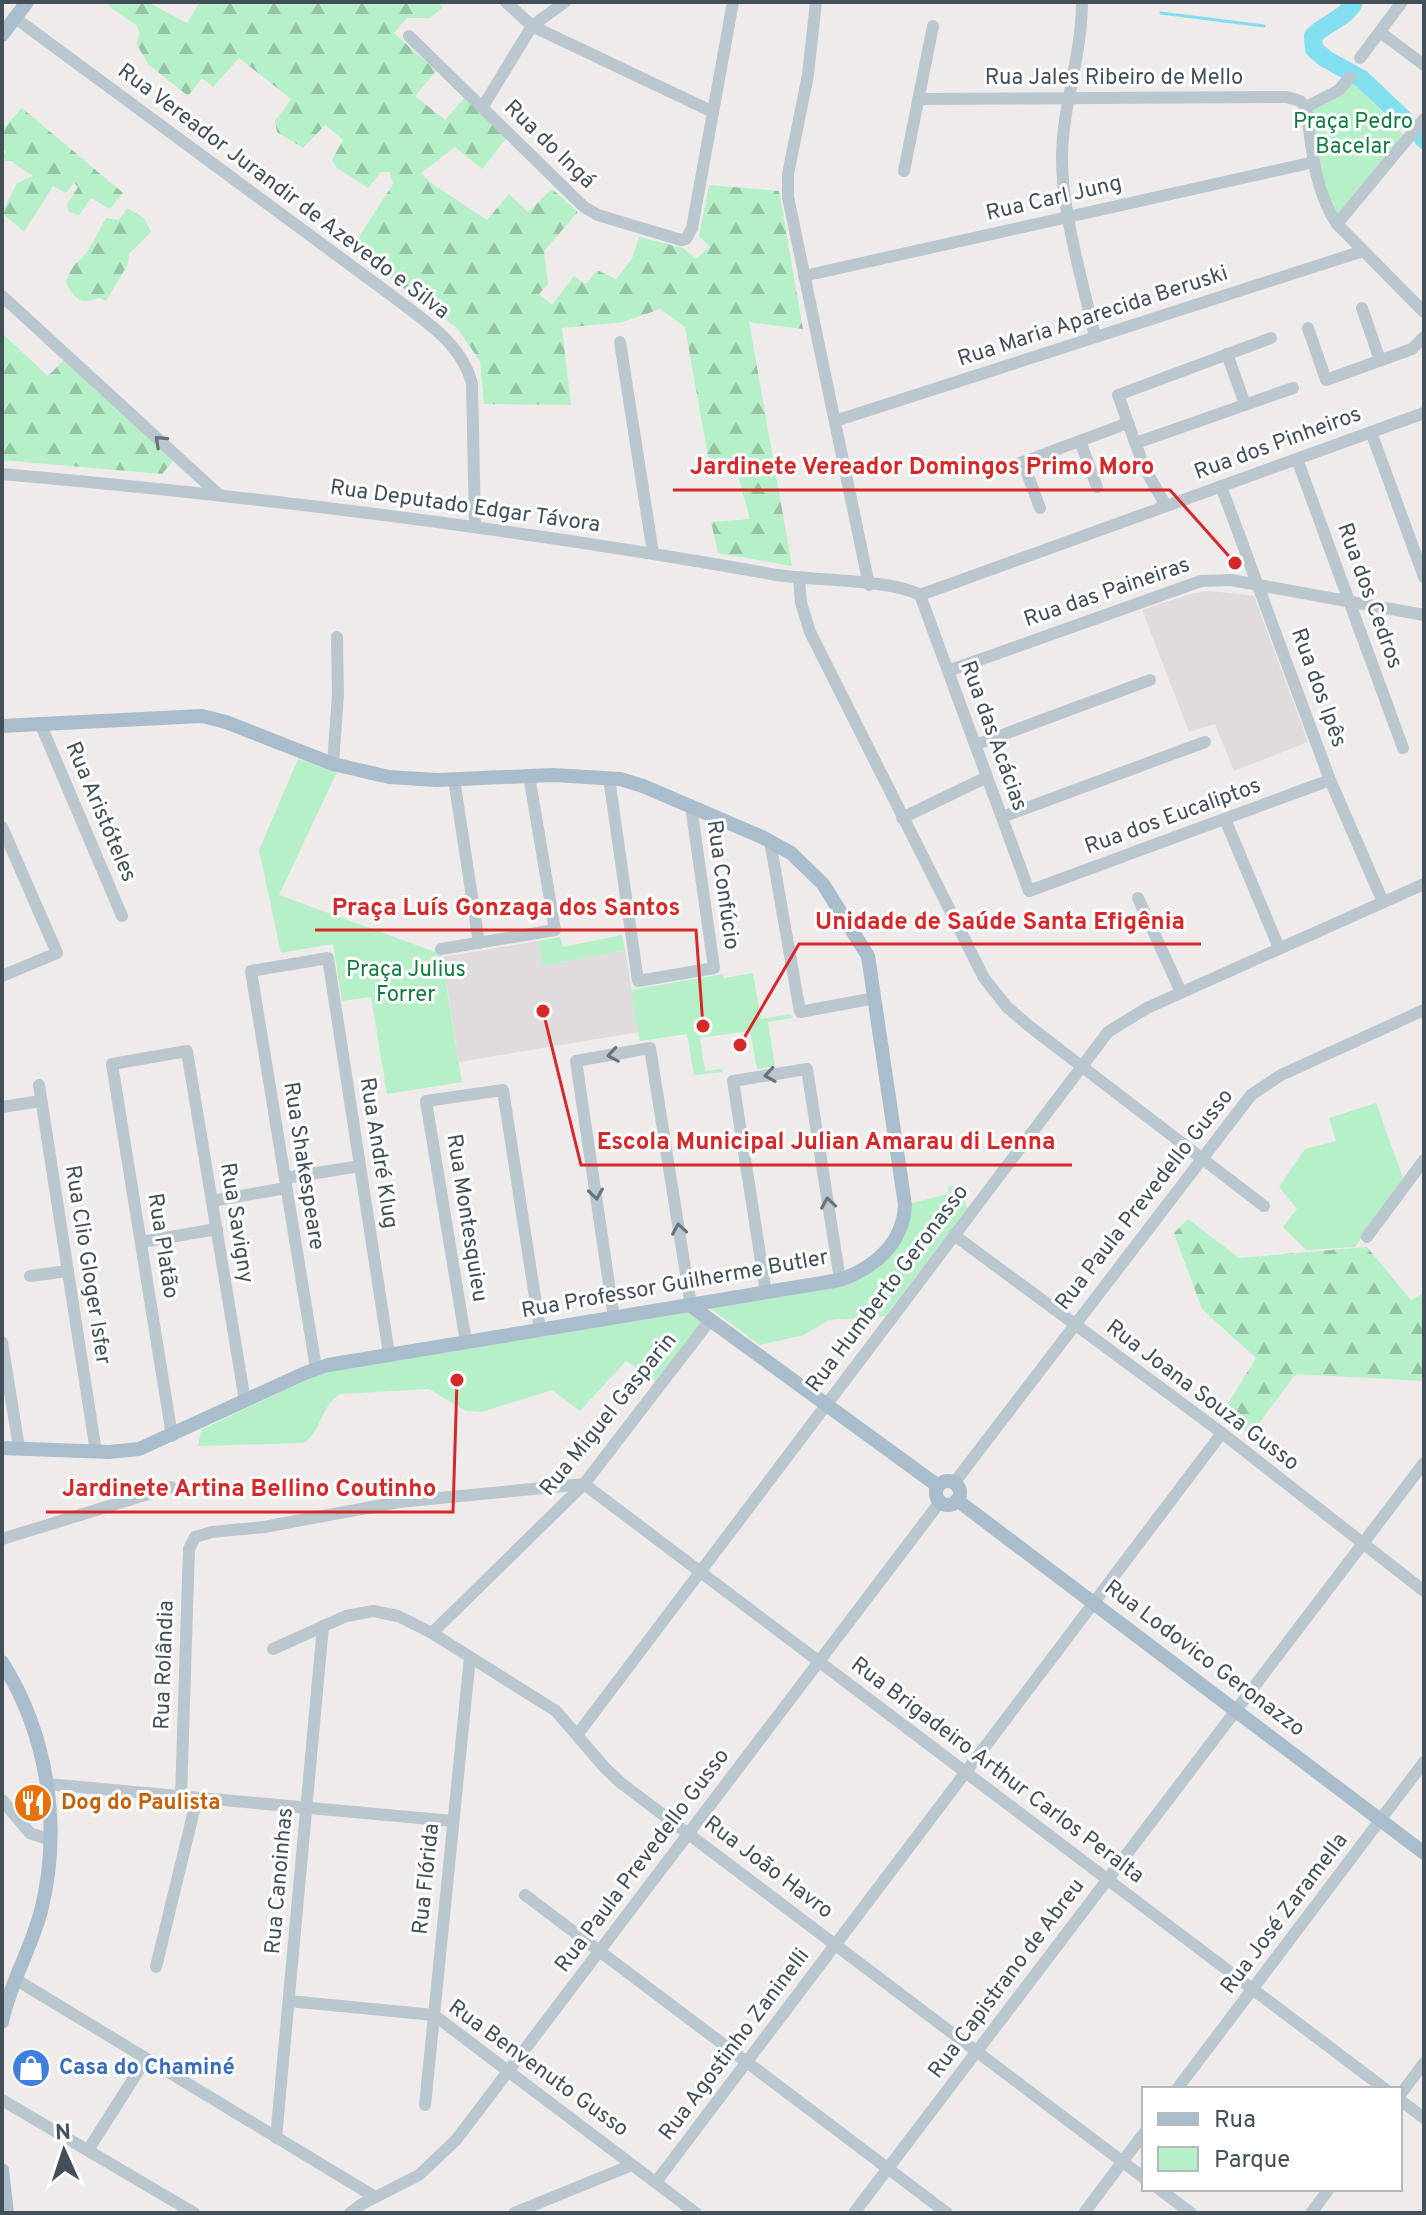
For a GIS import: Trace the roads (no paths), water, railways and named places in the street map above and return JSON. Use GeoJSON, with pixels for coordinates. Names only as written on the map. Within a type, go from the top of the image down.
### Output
{"type":"FeatureCollection","features":[{"type":"Feature","properties":{"kind":"main road"},"geometry":{"type":"LineString","coordinates":[[2,35],[27,2]]}},
{"type":"Feature","properties":{"kind":"main road","name":"Rua Professor Guilherme Butler"},"geometry":{"type":"LineString","coordinates":[[2,726],[202,716],[226,722],[333,764],[389,777],[421,780],[529,775],[633,782],[770,841],[803,862],[823,884],[868,956],[904,1194],[904,1215],[897,1234],[877,1261],[861,1272],[840,1280],[316,1368],[139,1449],[96,1452],[2,1448]]}},
{"type":"Feature","properties":{"kind":"main road"},"geometry":{"type":"LineString","coordinates":[[691,1306],[826,1404],[939,1494],[948,1505],[957,1500],[959,1489],[954,1483],[944,1482],[939,1494]]}},
{"type":"Feature","properties":{"kind":"main road","name":"Rua Lodovico Geronazzo"},"geometry":{"type":"LineString","coordinates":[[957,1500],[1424,1853]]}},
{"type":"Feature","properties":{"kind":"main road"},"geometry":{"type":"LineString","coordinates":[[2,1662],[33,1726],[47,1784],[50,1840],[40,1912],[2,2022]]}},
{"type":"Feature","properties":{"kind":"main road"},"geometry":{"type":"LineString","coordinates":[[2,2170],[7,2213]]}},
{"type":"Feature","properties":{"kind":"street"},"geometry":{"type":"LineString","coordinates":[[506,2],[532,26],[713,112],[733,2]]}},
{"type":"Feature","properties":{"kind":"street"},"geometry":{"type":"LineString","coordinates":[[482,108],[532,26],[565,2]]}},
{"type":"Feature","properties":{"kind":"street"},"geometry":{"type":"LineString","coordinates":[[816,2],[810,64],[787,186],[869,585]]}},
{"type":"Feature","properties":{"kind":"street"},"geometry":{"type":"LineString","coordinates":[[1082,2],[1081,38],[1062,152],[1069,216],[1095,337]]}},
{"type":"Feature","properties":{"kind":"street"},"geometry":{"type":"LineString","coordinates":[[1360,58],[1402,2]]}},
{"type":"Feature","properties":{"kind":"street","name":"Rua Vereador Jurandir de Azevedo e Silva"},"geometry":{"type":"LineString","coordinates":[[14,17],[395,298],[452,345],[469,369],[472,383],[475,527]]}},
{"type":"Feature","properties":{"kind":"street"},"geometry":{"type":"LineString","coordinates":[[904,171],[933,26]]}},
{"type":"Feature","properties":{"kind":"street"},"geometry":{"type":"LineString","coordinates":[[1380,32],[1424,65]]}},
{"type":"Feature","properties":{"kind":"street","name":"Rua do Ingá"},"geometry":{"type":"LineString","coordinates":[[409,36],[584,207],[598,215],[674,239],[686,239],[692,228],[713,112]]}},
{"type":"Feature","properties":{"kind":"street"},"geometry":{"type":"LineString","coordinates":[[1350,77],[1339,90],[1306,107],[1323,198],[1337,224],[1424,312]]}},
{"type":"Feature","properties":{"kind":"street","name":"Rua Jales Ribeiro de Mello"},"geometry":{"type":"LineString","coordinates":[[918,99],[1287,97],[1300,101],[1306,107]]}},
{"type":"Feature","properties":{"kind":"street"},"geometry":{"type":"LineString","coordinates":[[1337,224],[1424,119]]}},
{"type":"Feature","properties":{"kind":"street","name":"Rua Carl Jung"},"geometry":{"type":"LineString","coordinates":[[804,276],[1314,162]]}},
{"type":"Feature","properties":{"kind":"street","name":"Rua Maria Aparecida Beruski"},"geometry":{"type":"LineString","coordinates":[[835,421],[1363,251]]}},
{"type":"Feature","properties":{"kind":"street"},"geometry":{"type":"LineString","coordinates":[[2,296],[218,494]]}},
{"type":"Feature","properties":{"kind":"street"},"geometry":{"type":"LineString","coordinates":[[1362,308],[1380,360]]}},
{"type":"Feature","properties":{"kind":"street"},"geometry":{"type":"LineString","coordinates":[[1308,328],[1326,380],[1412,349],[1424,337]]}},
{"type":"Feature","properties":{"kind":"street"},"geometry":{"type":"LineString","coordinates":[[1166,506],[1144,467],[1118,395],[1271,338]]}},
{"type":"Feature","properties":{"kind":"street"},"geometry":{"type":"LineString","coordinates":[[620,342],[653,553]]}},
{"type":"Feature","properties":{"kind":"street"},"geometry":{"type":"LineString","coordinates":[[1227,354],[1245,404]]}},
{"type":"Feature","properties":{"kind":"street"},"geometry":{"type":"LineString","coordinates":[[1136,443],[1293,388]]}},
{"type":"Feature","properties":{"kind":"street","name":"Rua dos Pinheiros"},"geometry":{"type":"LineString","coordinates":[[920,595],[1424,413]]}},
{"type":"Feature","properties":{"kind":"street"},"geometry":{"type":"LineString","coordinates":[[1007,468],[1128,423]]}},
{"type":"Feature","properties":{"kind":"street"},"geometry":{"type":"LineString","coordinates":[[1371,432],[1424,577]]}},
{"type":"Feature","properties":{"kind":"street"},"geometry":{"type":"LineString","coordinates":[[1080,441],[1097,487]]}},
{"type":"Feature","properties":{"kind":"street","name":"Rua dos Cedros"},"geometry":{"type":"LineString","coordinates":[[1297,459],[1403,748]]}},
{"type":"Feature","properties":{"kind":"street"},"geometry":{"type":"LineString","coordinates":[[1023,462],[1040,508]]}},
{"type":"Feature","properties":{"kind":"street","name":"Rua Deputado Edgar Távora"},"geometry":{"type":"LineString","coordinates":[[2,474],[218,494],[475,527],[653,553],[799,579],[902,589],[920,595]]}},
{"type":"Feature","properties":{"kind":"street","name":"Rua dos Ipês"},"geometry":{"type":"LineString","coordinates":[[1221,486],[1330,780],[1383,902]]}},
{"type":"Feature","properties":{"kind":"street"},"geometry":{"type":"LineString","coordinates":[[799,579],[801,603],[810,632],[993,992],[1017,1016],[1264,1206]]}},
{"type":"Feature","properties":{"kind":"street","name":"Rua das Paineiras"},"geometry":{"type":"LineString","coordinates":[[948,671],[1188,584],[1216,579],[1424,615]]}},
{"type":"Feature","properties":{"kind":"street","name":"Rua das Acácias"},"geometry":{"type":"LineString","coordinates":[[920,595],[1029,891]]}},
{"type":"Feature","properties":{"kind":"street"},"geometry":{"type":"LineString","coordinates":[[333,764],[338,694],[337,637]]}},
{"type":"Feature","properties":{"kind":"street"},"geometry":{"type":"LineString","coordinates":[[975,745],[1150,680]]}},
{"type":"Feature","properties":{"kind":"street","name":"Rua Aristóteles"},"geometry":{"type":"LineString","coordinates":[[40,723],[122,916]]}},
{"type":"Feature","properties":{"kind":"street"},"geometry":{"type":"LineString","coordinates":[[1002,817],[1205,742]]}},
{"type":"Feature","properties":{"kind":"street"},"geometry":{"type":"LineString","coordinates":[[441,949],[555,930],[529,775]]}},
{"type":"Feature","properties":{"kind":"street"},"geometry":{"type":"LineString","coordinates":[[902,818],[987,777]]}},
{"type":"Feature","properties":{"kind":"street","name":"Rua Confúcio"},"geometry":{"type":"LineString","coordinates":[[609,778],[638,981],[714,968],[691,806]]}},
{"type":"Feature","properties":{"kind":"street"},"geometry":{"type":"LineString","coordinates":[[454,779],[479,943]]}},
{"type":"Feature","properties":{"kind":"street","name":"Rua dos Eucaliptos"},"geometry":{"type":"LineString","coordinates":[[1029,891],[1330,780]]}},
{"type":"Feature","properties":{"kind":"street"},"geometry":{"type":"LineString","coordinates":[[1225,819],[1279,948]]}},
{"type":"Feature","properties":{"kind":"street"},"geometry":{"type":"LineString","coordinates":[[2,827],[57,953],[2,976]]}},
{"type":"Feature","properties":{"kind":"street"},"geometry":{"type":"LineString","coordinates":[[770,841],[800,1012],[875,998]]}},
{"type":"Feature","properties":{"kind":"street","name":"Rua Humberto Geronasso"},"geometry":{"type":"LineString","coordinates":[[577,1735],[1108,1032],[1120,1022],[1181,992],[1424,885]]}},
{"type":"Feature","properties":{"kind":"street"},"geometry":{"type":"LineString","coordinates":[[1138,898],[1181,992]]}},
{"type":"Feature","properties":{"kind":"street","name":"Rua André Klug"},"geometry":{"type":"LineString","coordinates":[[251,971],[328,958],[389,1354]]}},
{"type":"Feature","properties":{"kind":"street","name":"Rua Shakespeare"},"geometry":{"type":"LineString","coordinates":[[251,971],[316,1368]]}},
{"type":"Feature","properties":{"kind":"street","name":"Rua Paula Prevedello Gusso"},"geometry":{"type":"LineString","coordinates":[[954,1483],[1238,1109],[1264,1085],[1281,1075],[1424,1010]]}},
{"type":"Feature","properties":{"kind":"street"},"geometry":{"type":"LineString","coordinates":[[614,1318],[576,1061],[650,1048],[691,1306]]}},
{"type":"Feature","properties":{"kind":"street","name":"Rua Platão"},"geometry":{"type":"LineString","coordinates":[[172,1436],[112,1064],[187,1051]]}},
{"type":"Feature","properties":{"kind":"street","name":"Rua Savigny"},"geometry":{"type":"LineString","coordinates":[[187,1051],[245,1401]]}},
{"type":"Feature","properties":{"kind":"street"},"geometry":{"type":"LineString","coordinates":[[766,1293],[733,1081],[807,1069],[840,1280]]}},
{"type":"Feature","properties":{"kind":"street","name":"Rua Clio Gloger Isfer"},"geometry":{"type":"LineString","coordinates":[[39,1085],[96,1452]]}},
{"type":"Feature","properties":{"kind":"street","name":"Rua Montesquieu"},"geometry":{"type":"LineString","coordinates":[[466,1342],[426,1101],[503,1090],[540,1330]]}},
{"type":"Feature","properties":{"kind":"street"},"geometry":{"type":"LineString","coordinates":[[2,1107],[41,1101]]}},
{"type":"Feature","properties":{"kind":"street"},"geometry":{"type":"LineString","coordinates":[[1367,1237],[1424,1160]]}},
{"type":"Feature","properties":{"kind":"street"},"geometry":{"type":"LineString","coordinates":[[212,1201],[360,1166]]}},
{"type":"Feature","properties":{"kind":"street"},"geometry":{"type":"LineString","coordinates":[[141,1242],[217,1229]]}},
{"type":"Feature","properties":{"kind":"street","name":"Rua Joana Souza Gusso"},"geometry":{"type":"LineString","coordinates":[[954,1235],[1222,1433],[1424,1591]]}},
{"type":"Feature","properties":{"kind":"street"},"geometry":{"type":"LineString","coordinates":[[30,1276],[68,1271]]}},
{"type":"Feature","properties":{"kind":"street","name":"Rua Miguel Gasparin"},"geometry":{"type":"LineString","coordinates":[[432,1633],[584,1484],[711,1319]]}},
{"type":"Feature","properties":{"kind":"street"},"geometry":{"type":"LineString","coordinates":[[2,1342],[19,1448]]}},
{"type":"Feature","properties":{"kind":"street","name":"Rua Agostinho Zaninelli"},"geometry":{"type":"LineString","coordinates":[[656,2182],[1222,1433]]}},
{"type":"Feature","properties":{"kind":"street","name":"Rua Capistrano de Abreu"},"geometry":{"type":"LineString","coordinates":[[854,2213],[1424,1463]]}},
{"type":"Feature","properties":{"kind":"street","name":"Rua Rolândia"},"geometry":{"type":"LineString","coordinates":[[181,1796],[189,1549],[195,1537],[381,1504],[584,1484]]}},
{"type":"Feature","properties":{"kind":"street","name":"Rua Brigadeiro Arthur Carlos Peralta"},"geometry":{"type":"LineString","coordinates":[[584,1484],[1382,2087]]}},
{"type":"Feature","properties":{"kind":"street"},"geometry":{"type":"LineString","coordinates":[[2,1539],[171,1487]]}},
{"type":"Feature","properties":{"kind":"street","name":"Rua Paula Prevedello Gusso"},"geometry":{"type":"LineString","coordinates":[[351,2213],[431,2167],[456,2140],[819,1662],[939,1494]]}},
{"type":"Feature","properties":{"kind":"street","name":"Rua João Havro"},"geometry":{"type":"LineString","coordinates":[[273,1649],[346,1616],[373,1611],[398,1616],[432,1633],[556,1711],[613,1776],[1142,2176]]}},
{"type":"Feature","properties":{"kind":"street","name":"Rua Canoinhas"},"geometry":{"type":"LineString","coordinates":[[276,2138],[323,1626]]}},
{"type":"Feature","properties":{"kind":"street","name":"Rua Flórida"},"geometry":{"type":"LineString","coordinates":[[425,2105],[470,1657]]}},
{"type":"Feature","properties":{"kind":"street","name":"Rua José Zaramella"},"geometry":{"type":"LineString","coordinates":[[1179,2087],[1424,1762]]}},
{"type":"Feature","properties":{"kind":"street"},"geometry":{"type":"LineString","coordinates":[[47,1784],[453,1821]]}},
{"type":"Feature","properties":{"kind":"street"},"geometry":{"type":"LineString","coordinates":[[156,1967],[197,1798]]}},
{"type":"Feature","properties":{"kind":"street"},"geometry":{"type":"LineString","coordinates":[[2,1800],[30,1833],[50,1840]]}},
{"type":"Feature","properties":{"kind":"street"},"geometry":{"type":"LineString","coordinates":[[525,1895],[947,2213]]}},
{"type":"Feature","properties":{"kind":"street"},"geometry":{"type":"LineString","coordinates":[[15,1979],[375,2197]]}},
{"type":"Feature","properties":{"kind":"street","name":"Rua Benvenuto Gusso"},"geometry":{"type":"LineString","coordinates":[[289,2001],[434,2015],[696,2213]]}},
{"type":"Feature","properties":{"kind":"street"},"geometry":{"type":"LineString","coordinates":[[88,2150],[146,2059]]}},
{"type":"Feature","properties":{"kind":"street"},"geometry":{"type":"LineString","coordinates":[[1402,2094],[1424,2063]]}},
{"type":"Feature","properties":{"kind":"street"},"geometry":{"type":"LineString","coordinates":[[1402,2099],[1424,2118]]}},
{"type":"Feature","properties":{"kind":"street"},"geometry":{"type":"LineString","coordinates":[[2,2100],[194,2213]]}},
{"type":"Feature","properties":{"kind":"street"},"geometry":{"type":"LineString","coordinates":[[1084,2213],[1142,2136]]}},
{"type":"Feature","properties":{"kind":"street"},"geometry":{"type":"LineString","coordinates":[[514,2213],[632,2165]]}},
{"type":"Feature","properties":{"kind":"street"},"geometry":{"type":"LineString","coordinates":[[1162,2191],[1191,2213]]}},
{"type":"Feature","properties":{"kind":"street"},"geometry":{"type":"LineString","coordinates":[[1311,2213],[1328,2191]]}},
{"type":"Feature","properties":{"kind":"waterway"},"geometry":{"type":"LineString","coordinates":[[1354,2],[1347,12],[1313,36],[1314,49],[1362,79],[1407,122]]}},
{"type":"Feature","properties":{"kind":"waterway"},"geometry":{"type":"LineString","coordinates":[[1161,13],[1264,26]]}},
{"type":"Feature","properties":{"kind":"waterway"},"geometry":{"type":"LineString","coordinates":[[1308,35],[1313,36]]}},
{"type":"Feature","properties":{"kind":"place","name":"Jardinete Vereador Domingos Primo Moro"},"geometry":{"type":"Point","coordinates":[1235,563]}},
{"type":"Feature","properties":{"kind":"place","name":"Escola Municipal Julian Amarau di Lenna"},"geometry":{"type":"Point","coordinates":[543,1011]}},
{"type":"Feature","properties":{"kind":"place","name":"Praça Luís Gonzaga dos Santos"},"geometry":{"type":"Point","coordinates":[703,1026]}},
{"type":"Feature","properties":{"kind":"place","name":"Unidade de Saúde Santa Efigênia"},"geometry":{"type":"Point","coordinates":[740,1045]}},
{"type":"Feature","properties":{"kind":"place","name":"Jardinete Artina Bellino Coutinho"},"geometry":{"type":"Point","coordinates":[457,1380]}},
{"type":"Feature","properties":{"kind":"place","name":"Dog do Paulista"},"geometry":{"type":"Point","coordinates":[33,1803]}},
{"type":"Feature","properties":{"kind":"place","name":"Casa do Chaminé"},"geometry":{"type":"Point","coordinates":[31,2068]}},
{"type":"Feature","properties":{"kind":"park label","name":"Praça Pedro Bacelar"},"geometry":{"type":"Point","coordinates":[1353,134]}},
{"type":"Feature","properties":{"kind":"park label","name":"Praça Julius Forrer"},"geometry":{"type":"Point","coordinates":[406,982]}}]}
